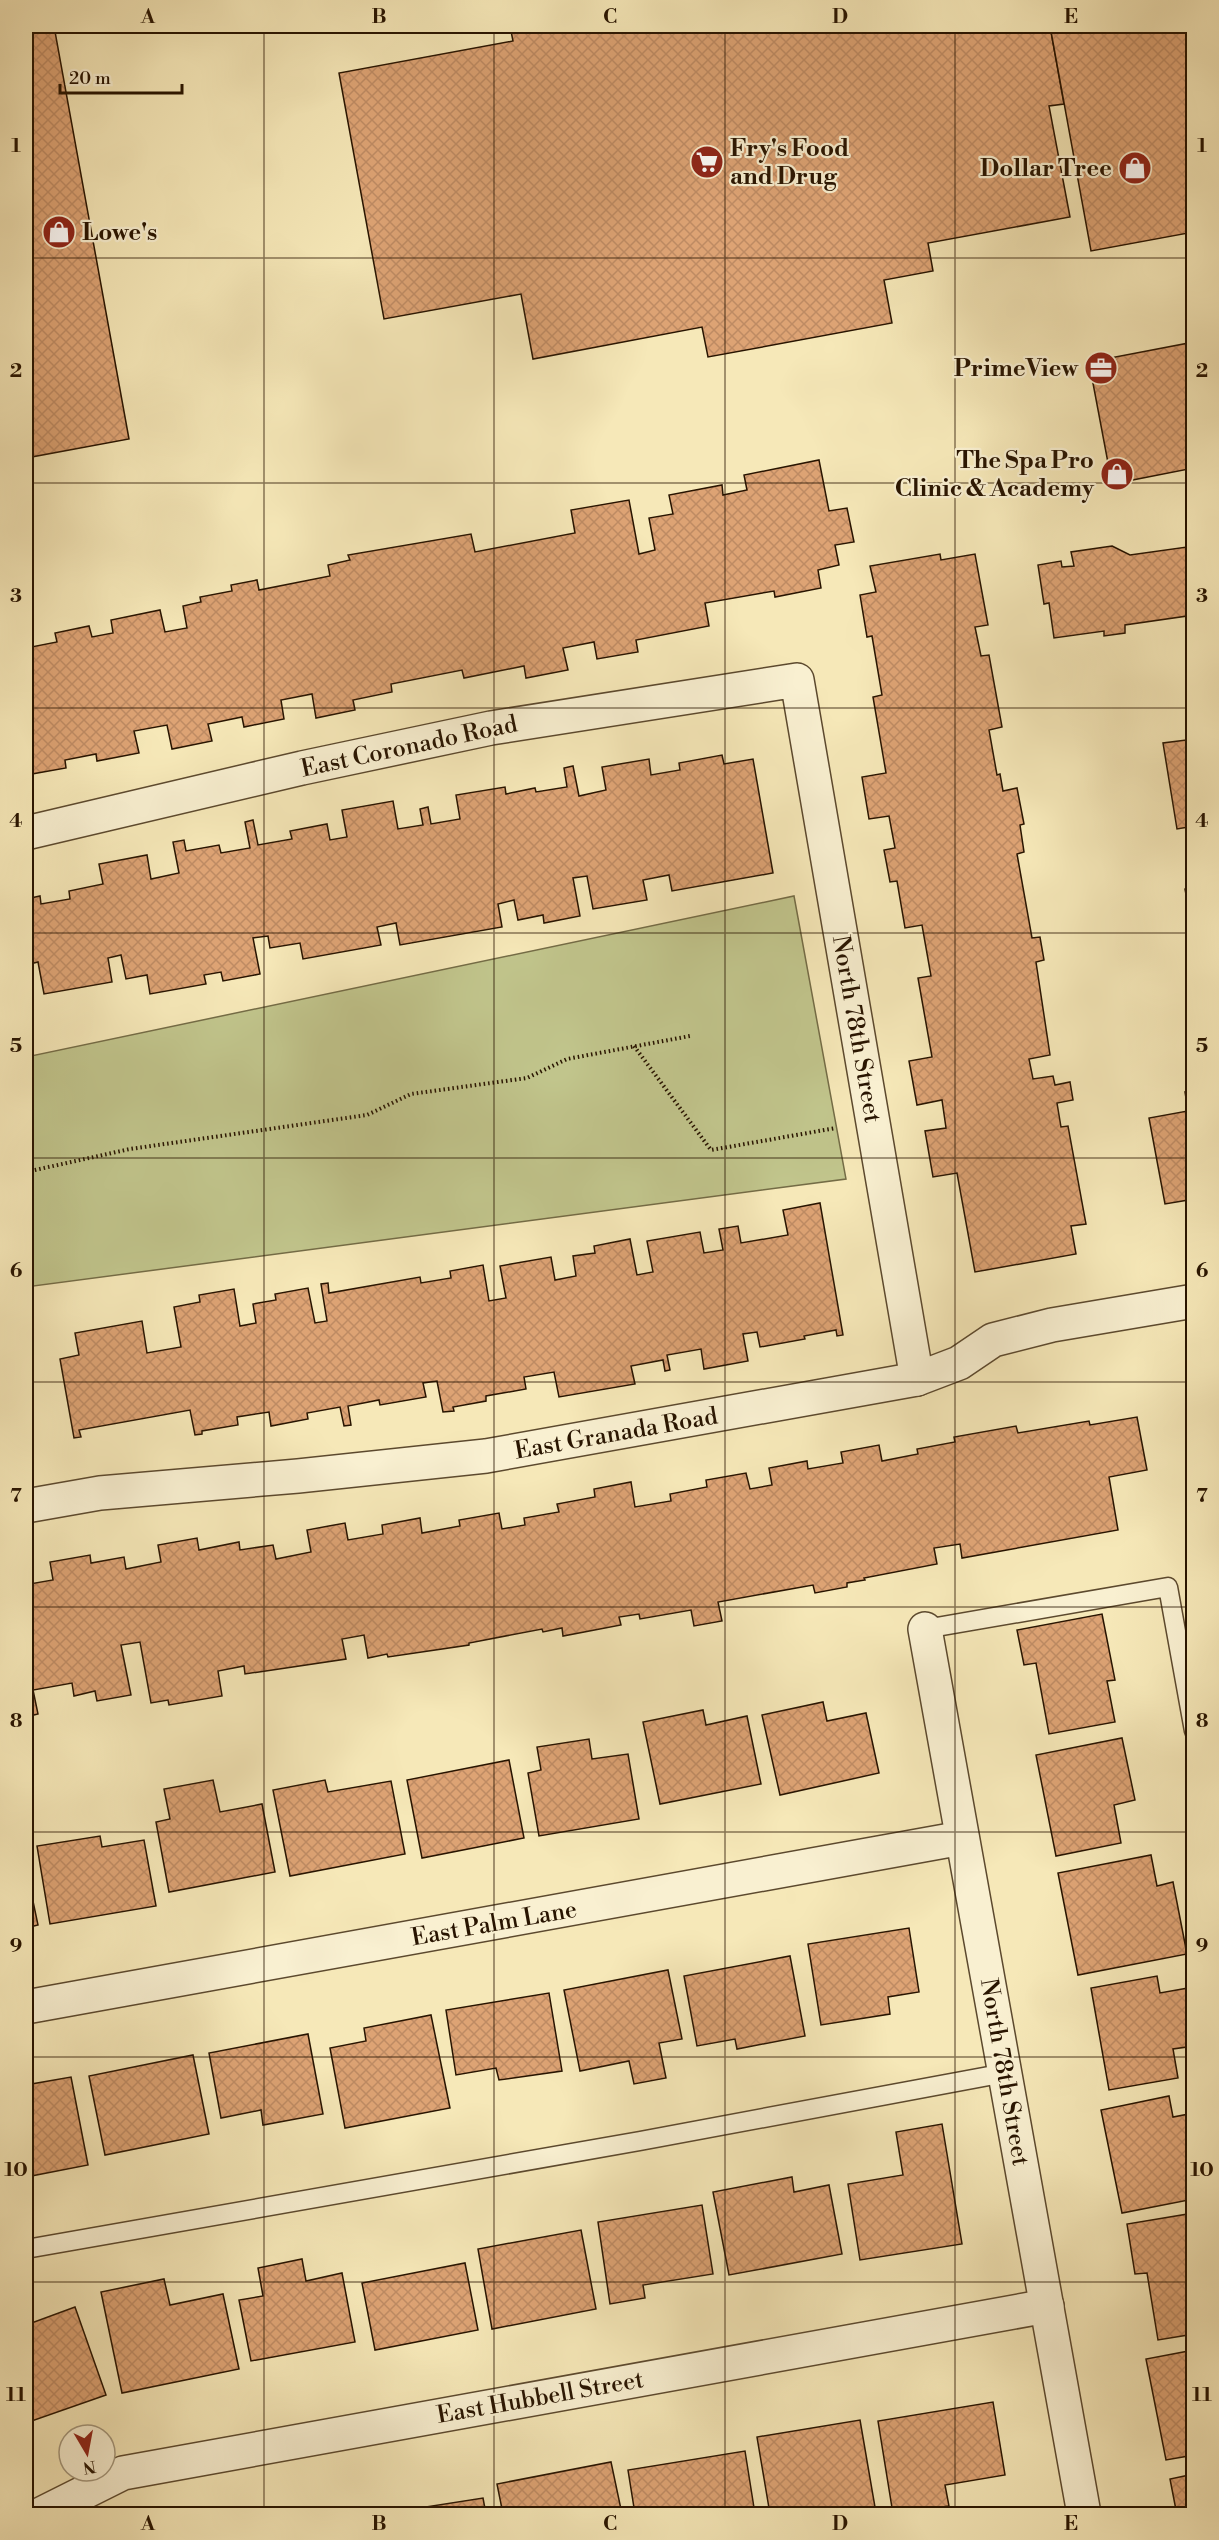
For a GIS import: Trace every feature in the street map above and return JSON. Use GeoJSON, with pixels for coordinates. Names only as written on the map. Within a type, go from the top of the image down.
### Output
{"type":"FeatureCollection","features":[{"type":"Feature","properties":{"kind":"street","name":"East Coronado Road"},"geometry":{"type":"LineString","coordinates":[[26,833],[302,768],[491,728],[797,680]]}},
{"type":"Feature","properties":{"kind":"street","name":"North 78th Street"},"geometry":{"type":"LineString","coordinates":[[797,680],[917,1379]]}},
{"type":"Feature","properties":{"kind":"street","name":"East Granada Road"},"geometry":{"type":"LineString","coordinates":[[26,1506],[100,1493],[298,1476],[486,1456],[917,1379],[959,1363],[993,1340],[1052,1325],[1194,1301]]}},
{"type":"Feature","properties":{"kind":"street","name":"North 78th Street"},"geometry":{"type":"LineString","coordinates":[[925,1629],[1084,2514]]}},
{"type":"Feature","properties":{"kind":"street","name":"East Palm Lane"},"geometry":{"type":"LineString","coordinates":[[26,2007],[963,1838]]}},
{"type":"Feature","properties":{"kind":"street","name":"East Hubbell Street"},"geometry":{"type":"LineString","coordinates":[[41,2514],[123,2473],[1047,2306]]}},
{"type":"Feature","properties":{"kind":"lane"},"geometry":{"type":"LineString","coordinates":[[925,1629],[1168,1587],[1194,1731]]}},
{"type":"Feature","properties":{"kind":"lane"},"geometry":{"type":"LineString","coordinates":[[26,2249],[651,2139],[1005,2073]]}},
{"type":"Feature","properties":{"kind":"path"},"geometry":{"type":"LineString","coordinates":[[26,1172],[130,1149],[367,1115],[411,1094],[527,1078],[567,1059],[690,1036]]}},
{"type":"Feature","properties":{"kind":"path"},"geometry":{"type":"LineString","coordinates":[[634,1046],[711,1150],[840,1128]]}},
{"type":"Feature","properties":{"kind":"green space"},"geometry":{"type":"Polygon","coordinates":[[[794,896],[846,1179],[26,1287],[26,1057],[794,896]]]}},
{"type":"Feature","properties":{"kind":"building","name":"Lowe's"},"geometry":{"type":"Polygon","coordinates":[[[26,26],[54,26],[129,439],[26,458],[26,26]]]}},
{"type":"Feature","properties":{"kind":"building","name":"Fry's Food and Drug"},"geometry":{"type":"Polygon","coordinates":[[[510,26],[1050,26],[1064,104],[1049,106],[1070,217],[928,243],[933,271],[884,280],[892,323],[708,357],[702,327],[533,359],[521,294],[384,319],[339,73],[513,41],[510,26]]]}},
{"type":"Feature","properties":{"kind":"building","name":"Dollar Tree"},"geometry":{"type":"Polygon","coordinates":[[[1050,26],[1194,26],[1194,232],[1091,251],[1050,26]]]}},
{"type":"Feature","properties":{"kind":"building"},"geometry":{"type":"Polygon","coordinates":[[[1194,342],[1194,468],[1112,484],[1089,362],[1194,342]]]}},
{"type":"Feature","properties":{"kind":"building"},"geometry":{"type":"Polygon","coordinates":[[[819,460],[829,511],[847,508],[854,542],[835,545],[839,565],[818,570],[821,588],[775,597],[774,591],[705,603],[709,626],[636,640],[638,652],[597,659],[594,642],[563,648],[568,670],[526,678],[524,666],[464,678],[462,670],[391,684],[392,692],[353,700],[355,710],[316,718],[312,694],[281,700],[284,719],[244,727],[242,717],[208,724],[212,741],[172,749],[167,725],[134,731],[139,753],[97,761],[96,754],[65,760],[66,768],[26,775],[26,648],[57,642],[55,633],[89,626],[92,637],[113,633],[111,620],[160,610],[165,632],[187,628],[183,606],[201,602],[200,597],[232,591],[231,585],[257,580],[259,590],[330,576],[328,565],[350,560],[348,555],[471,534],[475,552],[575,533],[571,510],[629,500],[639,554],[655,550],[649,518],[673,514],[669,495],[722,485],[723,495],[747,490],[744,475],[819,460]]]}},
{"type":"Feature","properties":{"kind":"building"},"geometry":{"type":"Polygon","coordinates":[[[1112,546],[1130,555],[1194,546],[1194,615],[1125,625],[1125,633],[1104,636],[1104,631],[1054,638],[1049,603],[1044,604],[1038,565],[1061,561],[1062,567],[1074,566],[1071,552],[1112,546]]]}},
{"type":"Feature","properties":{"kind":"building"},"geometry":{"type":"Polygon","coordinates":[[[940,554],[941,560],[975,554],[988,625],[975,627],[981,656],[989,655],[1002,727],[989,730],[997,775],[1000,774],[1003,791],[1017,788],[1024,824],[1020,825],[1024,852],[1017,854],[1032,938],[1040,937],[1044,960],[1036,962],[1050,1055],[1029,1059],[1033,1079],[1053,1076],[1055,1085],[1070,1082],[1073,1100],[1057,1103],[1061,1127],[1068,1126],[1086,1224],[1071,1226],[1076,1254],[975,1272],[957,1173],[933,1177],[925,1131],[946,1128],[942,1100],[917,1105],[909,1061],[932,1057],[918,978],[931,976],[922,925],[905,928],[897,881],[890,882],[884,850],[895,848],[889,816],[869,819],[862,777],[886,773],[873,697],[882,695],[872,636],[867,637],[860,595],[876,592],[870,566],[940,554]]]}},
{"type":"Feature","properties":{"kind":"building"},"geometry":{"type":"Polygon","coordinates":[[[1194,739],[1194,826],[1177,829],[1163,743],[1194,739]]]}},
{"type":"Feature","properties":{"kind":"building"},"geometry":{"type":"Polygon","coordinates":[[[722,755],[724,764],[753,759],[773,873],[672,891],[669,875],[643,880],[647,900],[593,909],[587,876],[573,878],[580,916],[544,923],[543,915],[518,920],[514,900],[498,904],[502,927],[400,945],[396,923],[377,927],[381,945],[303,959],[300,943],[270,948],[268,936],[253,938],[260,974],[223,981],[221,972],[204,975],[206,984],[150,994],[147,975],[126,979],[121,955],[108,958],[112,982],[44,994],[38,962],[26,965],[26,899],[40,896],[41,904],[70,899],[69,891],[103,884],[99,864],[147,855],[151,879],[179,873],[173,842],[184,840],[186,851],[219,845],[221,853],[250,848],[245,822],[253,820],[258,845],[292,839],[290,831],[327,824],[330,840],[347,837],[342,810],[393,801],[398,829],[423,825],[420,809],[428,807],[431,824],[460,819],[456,795],[505,787],[506,794],[535,788],[536,792],[567,787],[564,768],[573,766],[579,796],[606,790],[602,767],[649,759],[651,775],[680,770],[679,763],[722,755]]]}},
{"type":"Feature","properties":{"kind":"building"},"geometry":{"type":"Polygon","coordinates":[[[1194,887],[1194,937],[1185,889],[1194,887]]]}},
{"type":"Feature","properties":{"kind":"building"},"geometry":{"type":"Polygon","coordinates":[[[1194,1091],[1194,1199],[1165,1204],[1149,1118],[1188,1111],[1185,1092],[1194,1091]]]}},
{"type":"Feature","properties":{"kind":"building"},"geometry":{"type":"Polygon","coordinates":[[[820,1203],[843,1335],[837,1336],[836,1330],[804,1336],[805,1339],[760,1347],[757,1332],[743,1334],[748,1361],[704,1369],[701,1349],[667,1355],[670,1370],[665,1371],[663,1360],[631,1366],[635,1384],[559,1397],[554,1372],[524,1377],[526,1389],[486,1396],[486,1401],[453,1407],[454,1411],[443,1412],[437,1381],[423,1383],[426,1397],[380,1405],[379,1400],[348,1406],[351,1425],[344,1426],[340,1407],[307,1413],[308,1419],[271,1426],[269,1412],[237,1417],[238,1425],[202,1431],[202,1434],[195,1435],[190,1410],[79,1430],[81,1437],[74,1438],[60,1359],[79,1355],[75,1333],[142,1321],[147,1353],[181,1347],[174,1307],[200,1302],[199,1295],[234,1289],[240,1326],[256,1323],[253,1304],[276,1300],[275,1294],[308,1288],[315,1323],[327,1321],[321,1284],[328,1283],[329,1293],[420,1277],[421,1283],[451,1278],[450,1271],[483,1265],[489,1301],[506,1298],[500,1266],[551,1257],[555,1280],[576,1276],[573,1256],[595,1253],[594,1246],[630,1239],[637,1275],[653,1272],[647,1241],[700,1232],[704,1253],[723,1250],[719,1229],[738,1226],[741,1243],[788,1235],[783,1210],[820,1203]]]}},
{"type":"Feature","properties":{"kind":"building"},"geometry":{"type":"Polygon","coordinates":[[[1137,1417],[1147,1470],[1109,1477],[1118,1530],[962,1558],[960,1544],[934,1548],[937,1564],[864,1578],[865,1580],[847,1583],[847,1587],[815,1593],[813,1585],[718,1602],[722,1621],[694,1626],[691,1610],[640,1619],[639,1614],[619,1617],[621,1625],[563,1636],[562,1628],[543,1632],[542,1629],[469,1643],[469,1645],[368,1658],[364,1635],[342,1639],[346,1659],[245,1674],[244,1666],[218,1671],[222,1696],[169,1705],[168,1700],[151,1703],[140,1642],[121,1645],[131,1695],[97,1701],[95,1691],[74,1696],[72,1683],[33,1690],[38,1714],[26,1717],[26,1566],[30,1584],[53,1580],[50,1562],[90,1555],[91,1563],[124,1557],[126,1569],[161,1562],[158,1545],[197,1538],[199,1550],[239,1542],[240,1550],[273,1545],[276,1559],[311,1552],[307,1530],[345,1523],[348,1540],[383,1534],[382,1525],[420,1518],[422,1533],[460,1526],[459,1520],[499,1513],[502,1529],[525,1525],[524,1518],[559,1512],[557,1504],[595,1497],[594,1489],[631,1482],[635,1507],[671,1501],[670,1494],[707,1487],[706,1480],[746,1473],[750,1489],[772,1485],[769,1468],[807,1461],[808,1469],[843,1463],[841,1452],[879,1445],[882,1461],[918,1454],[917,1449],[955,1442],[954,1437],[1016,1426],[1018,1433],[1089,1421],[1090,1425],[1137,1417]]]}},
{"type":"Feature","properties":{"kind":"building"},"geometry":{"type":"Polygon","coordinates":[[[1102,1614],[1115,1680],[1107,1681],[1115,1722],[1049,1734],[1036,1663],[1024,1665],[1017,1630],[1102,1614]]]}},
{"type":"Feature","properties":{"kind":"building"},"geometry":{"type":"Polygon","coordinates":[[[823,1702],[827,1721],[866,1713],[879,1773],[780,1795],[762,1715],[823,1702]]]}},
{"type":"Feature","properties":{"kind":"building"},"geometry":{"type":"Polygon","coordinates":[[[703,1710],[706,1725],[747,1716],[761,1784],[660,1804],[643,1722],[703,1710]]]}},
{"type":"Feature","properties":{"kind":"building"},"geometry":{"type":"Polygon","coordinates":[[[1122,1738],[1135,1800],[1114,1805],[1121,1843],[1056,1856],[1036,1755],[1122,1738]]]}},
{"type":"Feature","properties":{"kind":"building"},"geometry":{"type":"Polygon","coordinates":[[[589,1739],[592,1759],[628,1754],[639,1819],[539,1836],[528,1773],[541,1770],[537,1747],[589,1739]]]}},
{"type":"Feature","properties":{"kind":"building"},"geometry":{"type":"Polygon","coordinates":[[[509,1760],[524,1838],[422,1858],[407,1780],[509,1760]]]}},
{"type":"Feature","properties":{"kind":"building"},"geometry":{"type":"Polygon","coordinates":[[[213,1780],[220,1812],[262,1804],[275,1872],[169,1892],[156,1822],[170,1819],[164,1789],[213,1780]]]}},
{"type":"Feature","properties":{"kind":"building"},"geometry":{"type":"Polygon","coordinates":[[[325,1780],[328,1792],[391,1781],[405,1854],[290,1876],[273,1790],[325,1780]]]}},
{"type":"Feature","properties":{"kind":"building"},"geometry":{"type":"Polygon","coordinates":[[[100,1836],[102,1847],[144,1840],[156,1906],[50,1924],[37,1846],[100,1836]]]}},
{"type":"Feature","properties":{"kind":"building"},"geometry":{"type":"Polygon","coordinates":[[[1151,1855],[1157,1886],[1173,1882],[1187,1954],[1078,1975],[1058,1873],[1151,1855]]]}},
{"type":"Feature","properties":{"kind":"building"},"geometry":{"type":"Polygon","coordinates":[[[26,1868],[38,1925],[26,1928],[26,1868]]]}},
{"type":"Feature","properties":{"kind":"building"},"geometry":{"type":"Polygon","coordinates":[[[909,1928],[919,1992],[888,1997],[890,2014],[821,2025],[808,1944],[909,1928]]]}},
{"type":"Feature","properties":{"kind":"building"},"geometry":{"type":"Polygon","coordinates":[[[790,1956],[805,2036],[737,2049],[735,2039],[697,2046],[684,1976],[790,1956]]]}},
{"type":"Feature","properties":{"kind":"building"},"geometry":{"type":"Polygon","coordinates":[[[668,1970],[682,2039],[659,2043],[666,2078],[634,2084],[629,2061],[580,2071],[564,1990],[668,1970]]]}},
{"type":"Feature","properties":{"kind":"building"},"geometry":{"type":"Polygon","coordinates":[[[1157,1976],[1160,1993],[1194,1987],[1194,2046],[1173,2049],[1178,2078],[1109,2090],[1091,1988],[1157,1976]]]}},
{"type":"Feature","properties":{"kind":"building"},"geometry":{"type":"Polygon","coordinates":[[[549,1993],[562,2071],[499,2080],[496,2068],[456,2075],[446,2010],[549,1993]]]}},
{"type":"Feature","properties":{"kind":"building"},"geometry":{"type":"Polygon","coordinates":[[[431,2015],[450,2108],[345,2128],[330,2048],[366,2041],[364,2028],[431,2015]]]}},
{"type":"Feature","properties":{"kind":"building"},"geometry":{"type":"Polygon","coordinates":[[[308,2034],[323,2114],[263,2125],[261,2110],[221,2118],[209,2053],[308,2034]]]}},
{"type":"Feature","properties":{"kind":"building"},"geometry":{"type":"Polygon","coordinates":[[[193,2055],[209,2134],[105,2155],[89,2076],[193,2055]]]}},
{"type":"Feature","properties":{"kind":"building"},"geometry":{"type":"Polygon","coordinates":[[[71,2077],[88,2165],[26,2177],[26,2085],[71,2077]]]}},
{"type":"Feature","properties":{"kind":"building"},"geometry":{"type":"Polygon","coordinates":[[[1169,2096],[1173,2117],[1194,2113],[1194,2142],[1191,2142],[1194,2199],[1122,2213],[1101,2110],[1169,2096]]]}},
{"type":"Feature","properties":{"kind":"building"},"geometry":{"type":"Polygon","coordinates":[[[942,2124],[962,2244],[860,2260],[848,2184],[903,2175],[896,2132],[942,2124]]]}},
{"type":"Feature","properties":{"kind":"building"},"geometry":{"type":"Polygon","coordinates":[[[792,2177],[794,2192],[829,2185],[842,2254],[729,2275],[713,2192],[792,2177]]]}},
{"type":"Feature","properties":{"kind":"building"},"geometry":{"type":"Polygon","coordinates":[[[702,2205],[713,2274],[643,2285],[645,2298],[610,2304],[598,2222],[702,2205]]]}},
{"type":"Feature","properties":{"kind":"building"},"geometry":{"type":"Polygon","coordinates":[[[1194,2213],[1194,2334],[1158,2340],[1147,2273],[1135,2274],[1127,2224],[1194,2213]]]}},
{"type":"Feature","properties":{"kind":"building"},"geometry":{"type":"Polygon","coordinates":[[[581,2230],[596,2309],[492,2329],[478,2249],[581,2230]]]}},
{"type":"Feature","properties":{"kind":"building"},"geometry":{"type":"Polygon","coordinates":[[[302,2259],[306,2281],[342,2273],[355,2342],[251,2361],[239,2300],[263,2296],[258,2268],[302,2259]]]}},
{"type":"Feature","properties":{"kind":"building"},"geometry":{"type":"Polygon","coordinates":[[[465,2263],[478,2330],[375,2350],[362,2283],[465,2263]]]}},
{"type":"Feature","properties":{"kind":"building"},"geometry":{"type":"Polygon","coordinates":[[[164,2279],[170,2305],[223,2294],[239,2369],[122,2393],[101,2292],[164,2279]]]}},
{"type":"Feature","properties":{"kind":"building"},"geometry":{"type":"Polygon","coordinates":[[[75,2307],[106,2395],[26,2423],[26,2325],[75,2307]]]}},
{"type":"Feature","properties":{"kind":"building"},"geometry":{"type":"Polygon","coordinates":[[[1194,2350],[1194,2455],[1166,2460],[1146,2359],[1194,2350]]]}},
{"type":"Feature","properties":{"kind":"building"},"geometry":{"type":"Polygon","coordinates":[[[993,2402],[1005,2475],[945,2485],[949,2506],[893,2514],[878,2421],[993,2402]]]}},
{"type":"Feature","properties":{"kind":"building"},"geometry":{"type":"Polygon","coordinates":[[[860,2420],[875,2507],[829,2514],[770,2514],[757,2437],[860,2420]]]}},
{"type":"Feature","properties":{"kind":"building"},"geometry":{"type":"Polygon","coordinates":[[[745,2451],[755,2514],[635,2514],[628,2470],[745,2451]]]}},
{"type":"Feature","properties":{"kind":"building"},"geometry":{"type":"Polygon","coordinates":[[[611,2462],[622,2514],[503,2514],[497,2484],[611,2462]]]}},
{"type":"Feature","properties":{"kind":"building"},"geometry":{"type":"Polygon","coordinates":[[[1194,2474],[1194,2514],[1188,2514],[1186,2508],[1176,2510],[1170,2479],[1194,2474]]]}},
{"type":"Feature","properties":{"kind":"building"},"geometry":{"type":"Polygon","coordinates":[[[483,2498],[486,2514],[381,2514],[483,2498]]]}},
{"type":"Feature","properties":{"kind":"building"},"geometry":{"type":"Polygon","coordinates":[[[354,2511],[355,2514],[330,2514],[354,2511]]]}},
{"type":"Feature","properties":{"kind":"place","name":"Fry's Food and Drug"},"geometry":{"type":"Point","coordinates":[707,162]}},
{"type":"Feature","properties":{"kind":"place","name":"Dollar Tree"},"geometry":{"type":"Point","coordinates":[1135,168]}},
{"type":"Feature","properties":{"kind":"place","name":"Lowe's"},"geometry":{"type":"Point","coordinates":[59,232]}},
{"type":"Feature","properties":{"kind":"place","name":"PrimeView"},"geometry":{"type":"Point","coordinates":[1101,368]}},
{"type":"Feature","properties":{"kind":"place","name":"The Spa Pro Clinic & Academy"},"geometry":{"type":"Point","coordinates":[1117,474]}}]}
